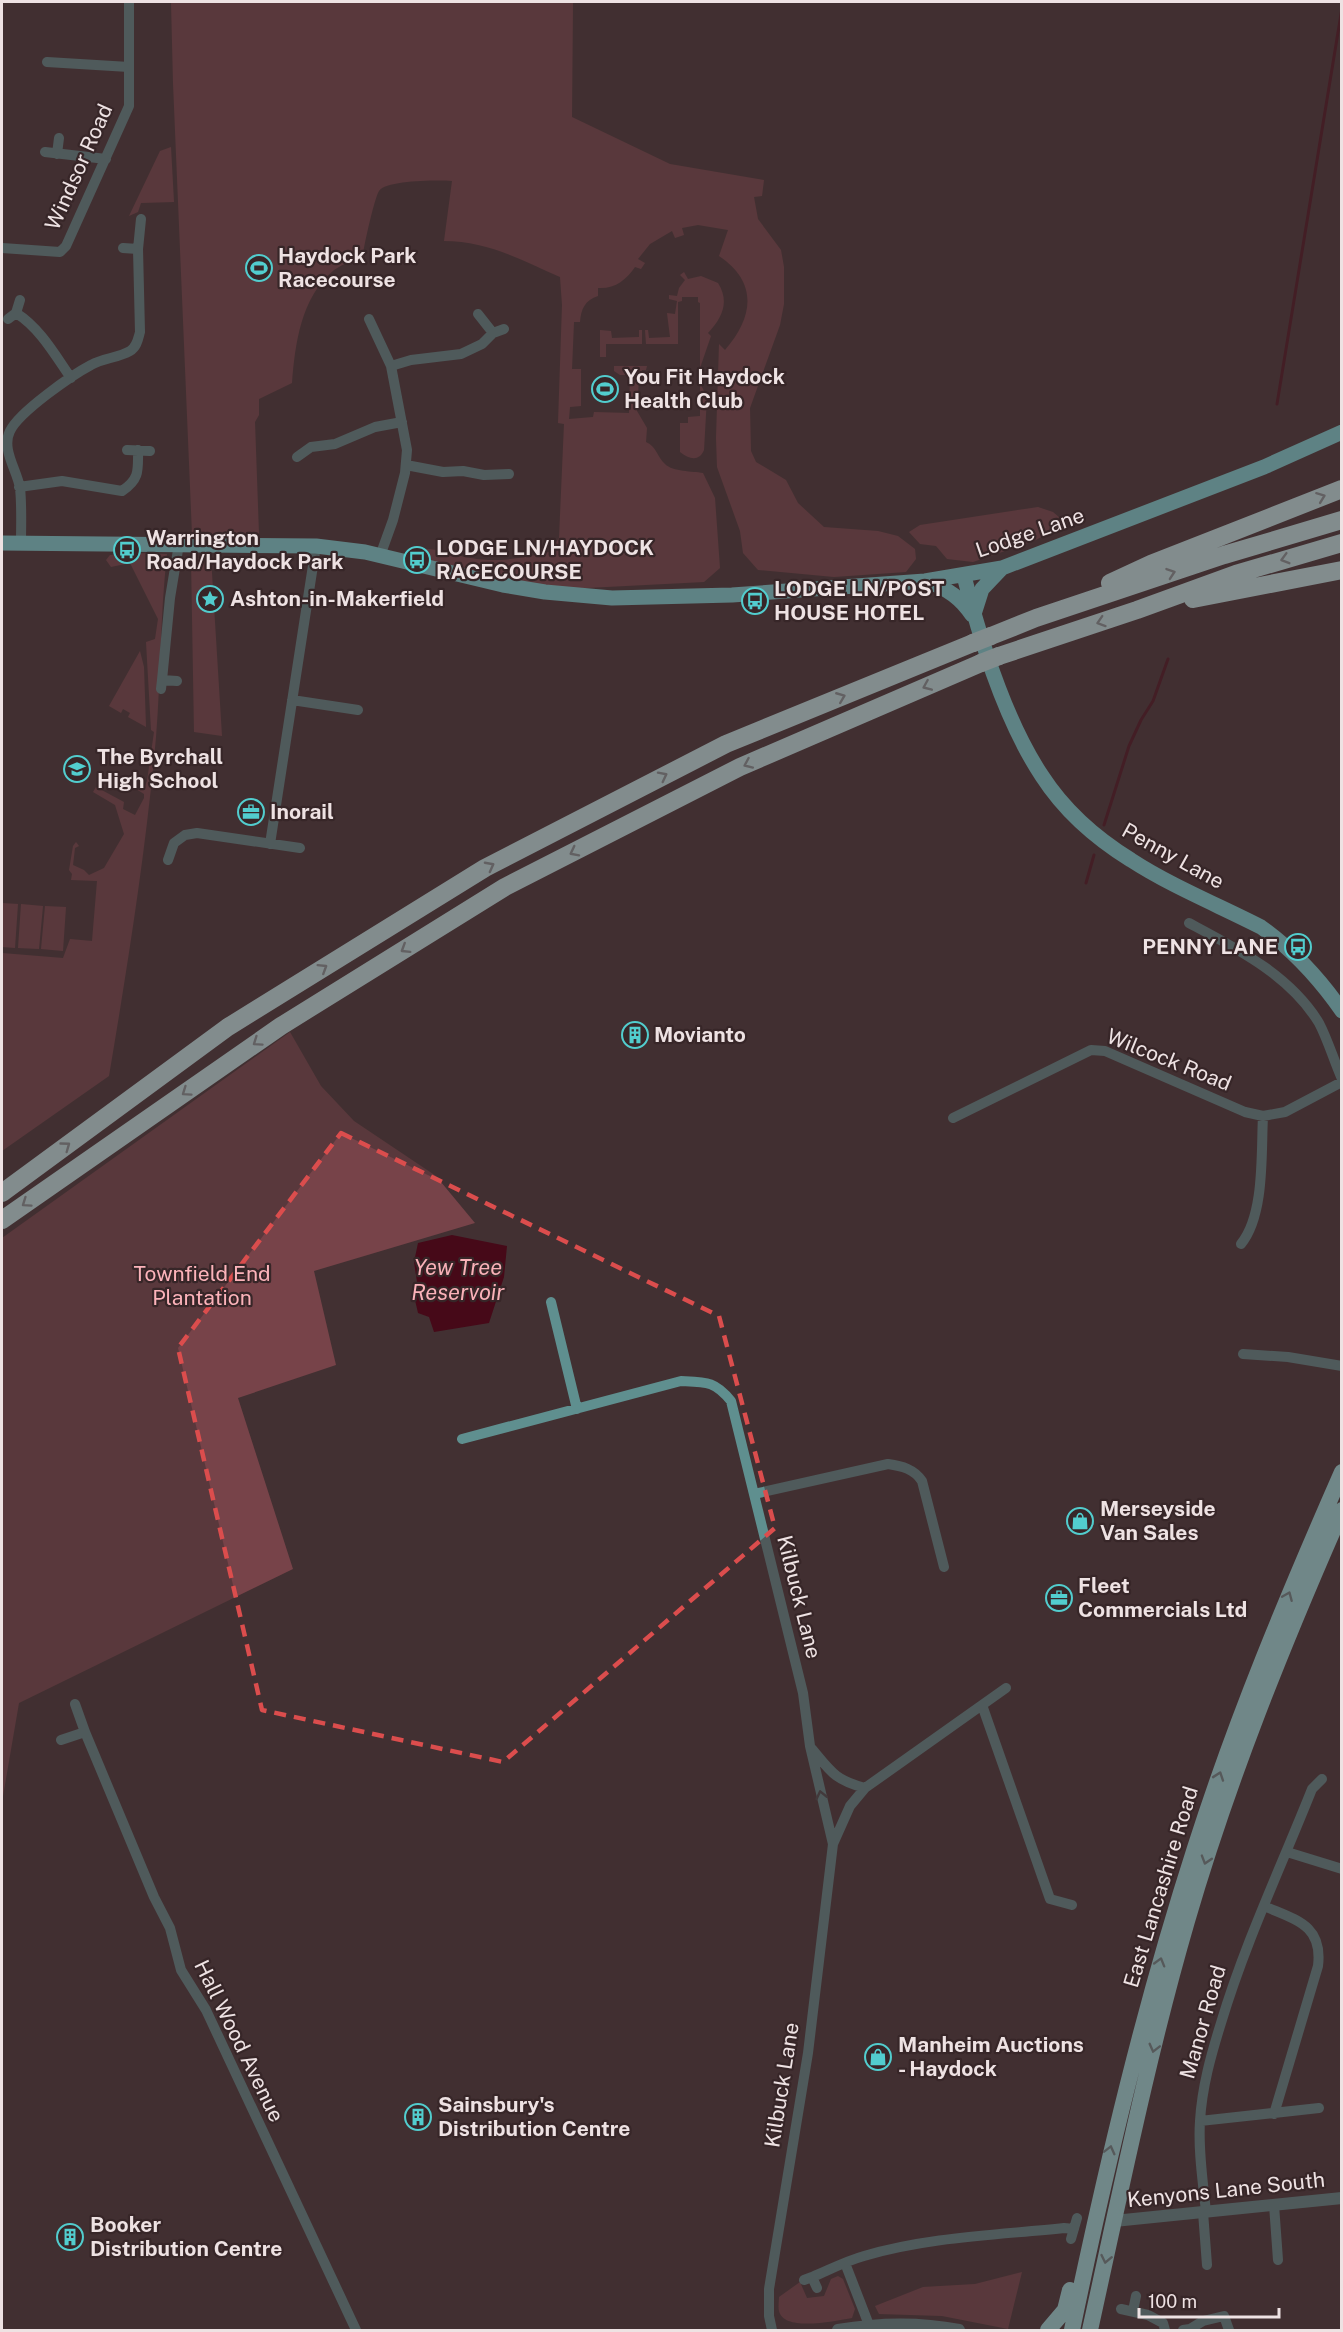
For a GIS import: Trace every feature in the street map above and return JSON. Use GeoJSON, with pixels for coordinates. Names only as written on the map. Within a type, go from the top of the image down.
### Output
{"type":"FeatureCollection","features":[{"type":"Feature","properties":{"kind":"highway"},"geometry":{"type":"LineString","coordinates":[[1036,618],[1151,564],[1341,489]]}},
{"type":"Feature","properties":{"kind":"highway"},"geometry":{"type":"LineString","coordinates":[[2,1193],[228,1027],[274,998],[485,868],[726,744],[1036,618],[1224,555],[1341,520]]}},
{"type":"Feature","properties":{"kind":"highway"},"geometry":{"type":"LineString","coordinates":[[2,1220],[281,1026],[505,887],[740,767],[999,656],[1236,574],[1341,543]]}},
{"type":"Feature","properties":{"kind":"highway"},"geometry":{"type":"LineString","coordinates":[[1137,610],[1341,570]]}},
{"type":"Feature","properties":{"kind":"highway","name":"East Lancashire Road"},"geometry":{"type":"LineString","coordinates":[[1090,2331],[1160,2023],[1187,1922],[1214,1836],[1268,1686],[1271,1658],[1341,1472]]}},
{"type":"Feature","properties":{"kind":"highway","name":"East Lancashire Road"},"geometry":{"type":"LineString","coordinates":[[1072,2331],[1103,2181],[1141,2030],[1176,1908],[1221,1768],[1257,1672],[1271,1658],[1341,1510]]}},
{"type":"Feature","properties":{"kind":"highway"},"geometry":{"type":"LineString","coordinates":[[1048,2331],[1065,2310],[1103,2181]]}},
{"type":"Feature","properties":{"kind":"main road","name":"Lodge Lane"},"geometry":{"type":"LineString","coordinates":[[2,543],[316,546],[380,556],[503,585],[545,592],[612,598],[732,595],[925,581],[1002,568],[1264,467],[1341,432]]}},
{"type":"Feature","properties":{"kind":"main road"},"geometry":{"type":"LineString","coordinates":[[975,620],[978,596],[1002,568]]}},
{"type":"Feature","properties":{"kind":"main road","name":"Penny Lane"},"geometry":{"type":"LineString","coordinates":[[964,576],[975,620],[1020,737],[1042,776],[1065,806],[1095,834],[1131,861],[1261,927],[1276,938],[1302,961],[1341,1011]]}},
{"type":"Feature","properties":{"kind":"main road"},"geometry":{"type":"LineString","coordinates":[[925,581],[951,592],[966,605],[975,620]]}},
{"type":"Feature","properties":{"kind":"street","name":"Windsor Road"},"geometry":{"type":"LineString","coordinates":[[2,248],[60,252],[66,246],[129,106],[129,2]]}},
{"type":"Feature","properties":{"kind":"street"},"geometry":{"type":"LineString","coordinates":[[47,62],[129,67]]}},
{"type":"Feature","properties":{"kind":"street"},"geometry":{"type":"LineString","coordinates":[[60,76],[61,63]]}},
{"type":"Feature","properties":{"kind":"street"},"geometry":{"type":"LineString","coordinates":[[57,153],[59,138]]}},
{"type":"Feature","properties":{"kind":"street"},"geometry":{"type":"LineString","coordinates":[[45,152],[106,159]]}},
{"type":"Feature","properties":{"kind":"street"},"geometry":{"type":"LineString","coordinates":[[21,543],[20,487],[10,455],[8,443],[10,431],[23,414],[91,364],[130,351],[138,343],[140,332],[138,249],[141,219]]}},
{"type":"Feature","properties":{"kind":"street"},"geometry":{"type":"LineString","coordinates":[[123,248],[138,249]]}},
{"type":"Feature","properties":{"kind":"street"},"geometry":{"type":"LineString","coordinates":[[20,300],[12,316],[28,320],[71,378]]}},
{"type":"Feature","properties":{"kind":"street"},"geometry":{"type":"LineString","coordinates":[[391,366],[411,360],[461,354],[482,344],[498,331],[478,314]]}},
{"type":"Feature","properties":{"kind":"street"},"geometry":{"type":"LineString","coordinates":[[369,319],[391,366],[407,450],[406,465],[393,520],[380,556]]}},
{"type":"Feature","properties":{"kind":"street"},"geometry":{"type":"LineString","coordinates":[[297,457],[311,447],[335,444],[375,427],[402,422]]}},
{"type":"Feature","properties":{"kind":"street"},"geometry":{"type":"LineString","coordinates":[[20,487],[62,481],[122,491],[134,483],[138,470],[138,450]]}},
{"type":"Feature","properties":{"kind":"street"},"geometry":{"type":"LineString","coordinates":[[406,465],[443,472],[463,471],[484,476],[509,474]]}},
{"type":"Feature","properties":{"kind":"street"},"geometry":{"type":"LineString","coordinates":[[177,681],[161,685],[170,598],[179,544]]}},
{"type":"Feature","properties":{"kind":"street"},"geometry":{"type":"LineString","coordinates":[[270,844],[316,546]]}},
{"type":"Feature","properties":{"kind":"street"},"geometry":{"type":"LineString","coordinates":[[292,700],[358,710]]}},
{"type":"Feature","properties":{"kind":"street"},"geometry":{"type":"LineString","coordinates":[[168,860],[174,843],[191,833],[300,848]]}},
{"type":"Feature","properties":{"kind":"street"},"geometry":{"type":"LineString","coordinates":[[1189,923],[1202,924],[1287,984],[1319,1024],[1341,1081],[1285,1112],[1263,1116],[1258,1197],[1250,1234],[1242,1244]]}},
{"type":"Feature","properties":{"kind":"street","name":"Wilcock Road"},"geometry":{"type":"LineString","coordinates":[[953,1118],[1091,1050],[1105,1051],[1245,1112],[1263,1116]]}},
{"type":"Feature","properties":{"kind":"street"},"geometry":{"type":"LineString","coordinates":[[551,1302],[577,1409]]}},
{"type":"Feature","properties":{"kind":"street"},"geometry":{"type":"LineString","coordinates":[[1243,1354],[1288,1357],[1341,1366]]}},
{"type":"Feature","properties":{"kind":"street","name":"Kilbuck Lane"},"geometry":{"type":"LineString","coordinates":[[462,1439],[681,1382],[706,1382],[720,1387],[731,1401],[803,1693],[810,1746],[832,1844]]}},
{"type":"Feature","properties":{"kind":"street"},"geometry":{"type":"LineString","coordinates":[[754,1494],[888,1464],[900,1466],[912,1471],[922,1481],[944,1567]]}},
{"type":"Feature","properties":{"kind":"street","name":"Kilbuck Lane"},"geometry":{"type":"LineString","coordinates":[[772,2331],[769,2316],[769,2289],[808,2053],[832,1844],[850,1806],[865,1788],[1006,1688]]}},
{"type":"Feature","properties":{"kind":"street","name":"Hall Wood Avenue"},"geometry":{"type":"LineString","coordinates":[[75,1704],[154,1897],[170,1928],[181,1970],[206,2010],[356,2331]]}},
{"type":"Feature","properties":{"kind":"street"},"geometry":{"type":"LineString","coordinates":[[982,1705],[1050,1899],[1072,1905]]}},
{"type":"Feature","properties":{"kind":"street"},"geometry":{"type":"LineString","coordinates":[[61,1740],[85,1732]]}},
{"type":"Feature","properties":{"kind":"street"},"geometry":{"type":"LineString","coordinates":[[810,1746],[832,1774],[846,1782],[865,1788]]}},
{"type":"Feature","properties":{"kind":"street","name":"Manor Road"},"geometry":{"type":"LineString","coordinates":[[1207,2265],[1200,2151],[1200,2121],[1204,2086],[1236,1975],[1312,1789],[1322,1779]]}},
{"type":"Feature","properties":{"kind":"street"},"geometry":{"type":"LineString","coordinates":[[1287,1852],[1341,1869]]}},
{"type":"Feature","properties":{"kind":"street"},"geometry":{"type":"LineString","coordinates":[[1264,1906],[1302,1923],[1314,1934],[1320,1949],[1318,1966],[1274,2114]]}},
{"type":"Feature","properties":{"kind":"street"},"geometry":{"type":"LineString","coordinates":[[1200,2121],[1319,2108]]}},
{"type":"Feature","properties":{"kind":"street","name":"Kenyons Lane South"},"geometry":{"type":"LineString","coordinates":[[1114,2221],[1341,2198]]}},
{"type":"Feature","properties":{"kind":"street"},"geometry":{"type":"LineString","coordinates":[[1274,2205],[1278,2260]]}},
{"type":"Feature","properties":{"kind":"street"},"geometry":{"type":"LineString","coordinates":[[817,2288],[808,2278],[845,2263],[892,2250],[958,2239],[1064,2228],[1074,2229]]}},
{"type":"Feature","properties":{"kind":"street"},"geometry":{"type":"LineString","coordinates":[[845,2263],[869,2325]]}},
{"type":"Feature","properties":{"kind":"street"},"geometry":{"type":"LineString","coordinates":[[1133,2311],[1136,2296]]}},
{"type":"Feature","properties":{"kind":"street"},"geometry":{"type":"LineString","coordinates":[[1121,2309],[1148,2315],[1163,2323],[1165,2331]]}},
{"type":"Feature","properties":{"kind":"street"},"geometry":{"type":"LineString","coordinates":[[1183,2331],[1203,2321],[1224,2316],[1229,2331]]}},
{"type":"Feature","properties":{"kind":"street"},"geometry":{"type":"LineString","coordinates":[[838,2331],[869,2325],[909,2324],[955,2330]]}},
{"type":"Feature","properties":{"kind":"highlighted area"},"geometry":{"type":"Polygon","coordinates":[[[341,1133],[719,1316],[775,1528],[503,1762],[262,1710],[178,1348],[341,1133]]]}},
{"type":"Feature","properties":{"kind":"green space","name":"Haydock Park Racecourse"},"geometry":{"type":"Polygon","coordinates":[[[171,2],[573,2],[572,117],[670,164],[764,180],[762,196],[754,197],[758,219],[781,250],[784,267],[784,304],[780,325],[750,408],[751,451],[756,462],[786,480],[798,503],[824,527],[878,531],[898,536],[915,549],[916,559],[906,572],[834,577],[758,570],[743,553],[740,531],[717,467],[716,438],[719,344],[725,350],[735,338],[742,325],[748,300],[746,288],[740,277],[732,266],[719,256],[728,230],[698,225],[682,228],[684,235],[675,238],[672,231],[650,244],[638,259],[645,263],[641,269],[635,267],[619,283],[610,287],[598,288],[598,296],[584,306],[580,322],[574,322],[572,369],[581,369],[581,406],[570,407],[569,419],[593,417],[594,412],[629,413],[630,375],[620,375],[614,371],[614,366],[647,366],[646,370],[642,370],[642,378],[639,378],[637,411],[647,428],[646,442],[668,467],[703,473],[715,498],[720,568],[704,582],[567,589],[435,566],[418,554],[421,549],[428,549],[464,557],[491,560],[510,559],[549,552],[559,538],[564,424],[558,423],[562,305],[560,277],[490,248],[444,241],[452,181],[402,183],[384,187],[379,191],[372,211],[363,254],[334,270],[314,294],[307,307],[298,337],[292,383],[259,399],[259,415],[255,422],[259,534],[192,534],[171,2]]]}},
{"type":"Feature","properties":{"kind":"green space"},"geometry":{"type":"Polygon","coordinates":[[[171,147],[174,202],[141,203],[138,212],[129,216],[160,151],[171,147]]]}},
{"type":"Feature","properties":{"kind":"green space"},"geometry":{"type":"Polygon","coordinates":[[[684,272],[688,279],[701,276],[718,283],[722,290],[723,310],[708,333],[711,336],[700,368],[700,303],[698,297],[682,297],[682,301],[678,302],[678,344],[646,344],[645,330],[648,330],[649,338],[670,337],[667,313],[675,314],[677,301],[669,299],[669,295],[677,296],[685,280],[680,275],[684,272]]]}},
{"type":"Feature","properties":{"kind":"green space"},"geometry":{"type":"Polygon","coordinates":[[[600,330],[611,331],[612,338],[639,337],[639,330],[642,330],[642,344],[606,344],[606,357],[600,357],[600,330]]]}},
{"type":"Feature","properties":{"kind":"green space"},"geometry":{"type":"Polygon","coordinates":[[[700,383],[707,397],[704,450],[697,458],[694,458],[680,452],[680,423],[688,423],[688,417],[700,416],[700,383]]]}},
{"type":"Feature","properties":{"kind":"green space"},"geometry":{"type":"Polygon","coordinates":[[[1038,507],[1053,512],[1066,523],[1034,541],[973,562],[947,559],[936,546],[920,544],[909,532],[920,525],[1038,507]]]}},
{"type":"Feature","properties":{"kind":"green space"},"geometry":{"type":"Polygon","coordinates":[[[167,554],[152,779],[136,906],[109,1076],[2,1151],[2,953],[63,958],[70,939],[92,941],[97,881],[71,880],[72,874],[69,870],[73,846],[76,842],[79,846],[75,848],[73,865],[89,875],[104,868],[124,834],[115,805],[93,792],[96,787],[124,802],[123,809],[135,815],[144,798],[144,794],[125,782],[143,790],[147,781],[154,732],[151,730],[146,642],[155,639],[158,619],[130,563],[111,567],[106,560],[110,555],[167,554]]]}},
{"type":"Feature","properties":{"kind":"green space"},"geometry":{"type":"Polygon","coordinates":[[[211,557],[222,736],[194,732],[191,559],[211,557]]]}},
{"type":"Feature","properties":{"kind":"green space"},"geometry":{"type":"Polygon","coordinates":[[[140,651],[144,667],[146,727],[128,717],[130,713],[123,709],[121,713],[109,706],[140,651]]]}},
{"type":"Feature","properties":{"kind":"green space"},"geometry":{"type":"Polygon","coordinates":[[[2,903],[18,904],[15,948],[2,947],[2,903]]]}},
{"type":"Feature","properties":{"kind":"green space"},"geometry":{"type":"Polygon","coordinates":[[[21,904],[43,906],[39,949],[18,948],[21,904]]]}},
{"type":"Feature","properties":{"kind":"green space"},"geometry":{"type":"Polygon","coordinates":[[[45,906],[66,907],[63,951],[41,949],[45,906]]]}},
{"type":"Feature","properties":{"kind":"green space","name":"Townfield End Plantation"},"geometry":{"type":"Polygon","coordinates":[[[290,1032],[321,1086],[354,1121],[436,1176],[475,1223],[314,1271],[336,1365],[238,1398],[293,1569],[19,1703],[2,1802],[2,1238],[290,1032]]]}},
{"type":"Feature","properties":{"kind":"green space"},"geometry":{"type":"Polygon","coordinates":[[[1022,2272],[1008,2329],[942,2316],[879,2314],[875,2306],[923,2287],[975,2284],[1022,2272]]]}},
{"type":"Feature","properties":{"kind":"green space"},"geometry":{"type":"Polygon","coordinates":[[[838,2276],[843,2279],[855,2309],[852,2318],[822,2323],[800,2323],[783,2317],[779,2311],[779,2297],[800,2282],[807,2298],[824,2296],[831,2279],[838,2276]]]}},
{"type":"Feature","properties":{"kind":"water","name":"Yew Tree Reservoir"},"geometry":{"type":"Polygon","coordinates":[[[452,1235],[507,1246],[504,1277],[489,1323],[434,1332],[429,1317],[418,1313],[415,1300],[417,1282],[414,1262],[418,1243],[452,1235]]]}},
{"type":"Feature","properties":{"kind":"waterway"},"geometry":{"type":"LineString","coordinates":[[1277,404],[1342,8]]}},
{"type":"Feature","properties":{"kind":"waterway"},"geometry":{"type":"LineString","coordinates":[[1104,825],[1129,746],[1153,701],[1168,659]]}},
{"type":"Feature","properties":{"kind":"waterway"},"geometry":{"type":"LineString","coordinates":[[1086,883],[1094,855]]}},
{"type":"Feature","properties":{"kind":"place","name":"Haydock Park Racecourse"},"geometry":{"type":"Point","coordinates":[259,268]}},
{"type":"Feature","properties":{"kind":"place","name":"You Fit Haydock Health Club"},"geometry":{"type":"Point","coordinates":[605,389]}},
{"type":"Feature","properties":{"kind":"place","name":"Warrington Road/Haydock Park"},"geometry":{"type":"Point","coordinates":[127,550]}},
{"type":"Feature","properties":{"kind":"place","name":"LODGE LN/HAYDOCK RACECOURSE"},"geometry":{"type":"Point","coordinates":[417,560]}},
{"type":"Feature","properties":{"kind":"place","name":"Ashton-in-Makerfield"},"geometry":{"type":"Point","coordinates":[210,599]}},
{"type":"Feature","properties":{"kind":"place","name":"LODGE LN/POST HOUSE HOTEL"},"geometry":{"type":"Point","coordinates":[755,601]}},
{"type":"Feature","properties":{"kind":"place","name":"The Byrchall High School"},"geometry":{"type":"Point","coordinates":[77,769]}},
{"type":"Feature","properties":{"kind":"place","name":"Inorail"},"geometry":{"type":"Point","coordinates":[251,812]}},
{"type":"Feature","properties":{"kind":"place","name":"PENNY LANE"},"geometry":{"type":"Point","coordinates":[1298,947]}},
{"type":"Feature","properties":{"kind":"place","name":"Movianto"},"geometry":{"type":"Point","coordinates":[635,1035]}},
{"type":"Feature","properties":{"kind":"place","name":"Merseyside Van Sales"},"geometry":{"type":"Point","coordinates":[1080,1521]}},
{"type":"Feature","properties":{"kind":"place","name":"Fleet Commercials Ltd"},"geometry":{"type":"Point","coordinates":[1059,1598]}},
{"type":"Feature","properties":{"kind":"place","name":"Manheim Auctions - Haydock"},"geometry":{"type":"Point","coordinates":[878,2057]}},
{"type":"Feature","properties":{"kind":"place","name":"Sainsbury's Distribution Centre"},"geometry":{"type":"Point","coordinates":[418,2117]}},
{"type":"Feature","properties":{"kind":"place","name":"Booker Distribution Centre"},"geometry":{"type":"Point","coordinates":[70,2237]}}]}
